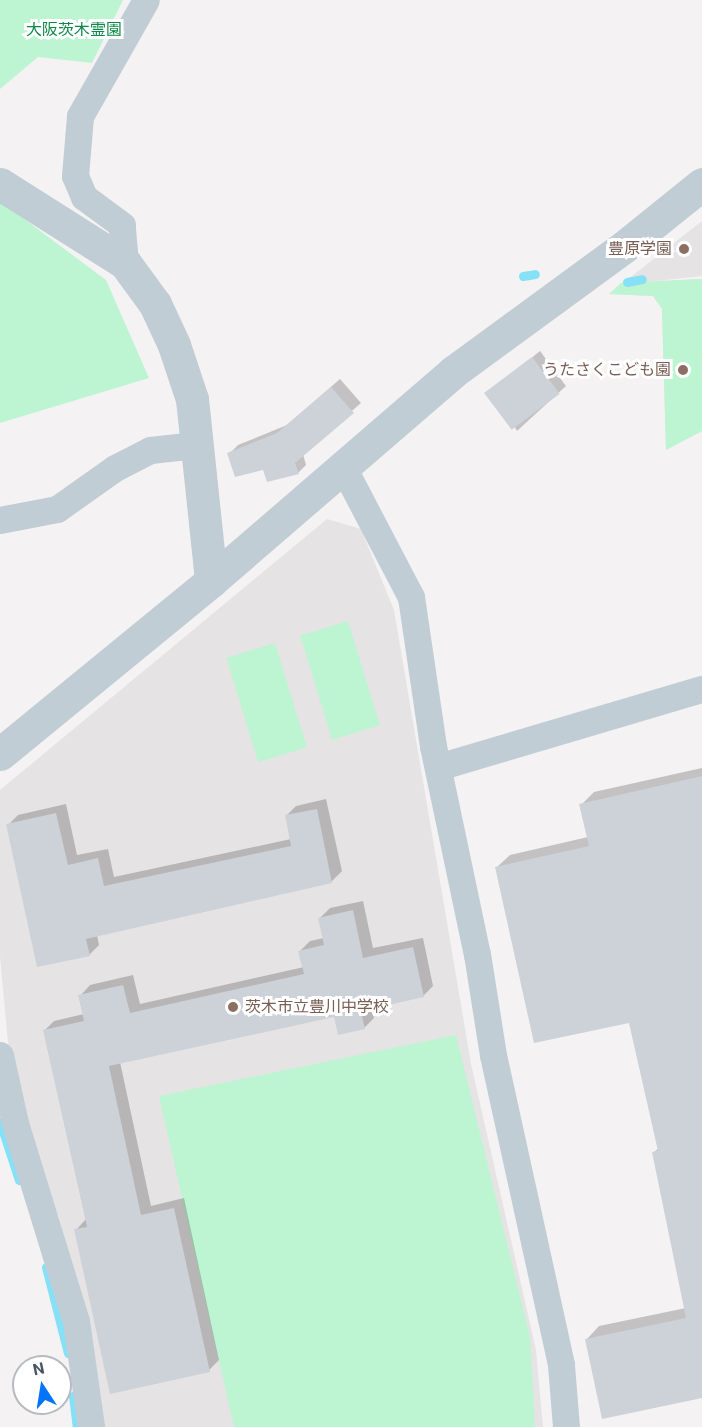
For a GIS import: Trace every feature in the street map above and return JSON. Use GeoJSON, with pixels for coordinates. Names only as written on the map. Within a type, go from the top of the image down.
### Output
{"type":"FeatureCollection","features":[{"type":"Feature","properties":{"kind":"street"},"geometry":{"type":"LineString","coordinates":[[125,263],[122,225],[84,197],[75,176],[80,116],[147,0]]}},
{"type":"Feature","properties":{"kind":"street"},"geometry":{"type":"LineString","coordinates":[[0,184],[125,263],[150,296],[174,345],[192,399],[211,580]]}},
{"type":"Feature","properties":{"kind":"street"},"geometry":{"type":"LineString","coordinates":[[0,754],[211,580],[453,372],[625,246],[702,184]]}},
{"type":"Feature","properties":{"kind":"street"},"geometry":{"type":"LineString","coordinates":[[0,520],[57,509],[115,468],[150,450],[196,445]]}},
{"type":"Feature","properties":{"kind":"street"},"geometry":{"type":"LineString","coordinates":[[343,467],[411,597],[438,767],[477,954],[493,1055],[561,1365],[566,1427]]}},
{"type":"Feature","properties":{"kind":"street"},"geometry":{"type":"LineString","coordinates":[[438,767],[702,688]]}},
{"type":"Feature","properties":{"kind":"street"},"geometry":{"type":"LineString","coordinates":[[0,1055],[15,1123],[76,1321],[91,1427]]}},
{"type":"Feature","properties":{"kind":"shaded area","name":"うたさくこども園"},"geometry":{"type":"Polygon","coordinates":[[[702,221],[702,276],[655,281],[702,279],[702,431],[666,450],[662,309],[653,296],[609,294],[702,221]]]}},
{"type":"Feature","properties":{"kind":"shaded area","name":"茨木市立豊川中学校"},"geometry":{"type":"Polygon","coordinates":[[[327,519],[361,529],[394,610],[471,1064],[536,1350],[543,1427],[101,1427],[94,1350],[59,1218],[26,1121],[8,1043],[0,956],[0,790],[327,519]]]}},
{"type":"Feature","properties":{"kind":"green space","name":"大阪茨木霊園"},"geometry":{"type":"Polygon","coordinates":[[[0,0],[123,0],[92,63],[38,57],[0,89],[0,0]]]}},
{"type":"Feature","properties":{"kind":"green space"},"geometry":{"type":"Polygon","coordinates":[[[0,201],[106,280],[149,378],[0,423],[0,201]]]}},
{"type":"Feature","properties":{"kind":"green space","name":"うたさくこども園"},"geometry":{"type":"Polygon","coordinates":[[[702,279],[702,431],[666,450],[662,309],[653,296],[609,294],[621,283],[702,279]]]}},
{"type":"Feature","properties":{"kind":"green space"},"geometry":{"type":"Polygon","coordinates":[[[348,621],[380,725],[332,740],[300,636],[348,621]]]}},
{"type":"Feature","properties":{"kind":"green space"},"geometry":{"type":"Polygon","coordinates":[[[275,643],[307,747],[258,762],[226,658],[275,643]]]}},
{"type":"Feature","properties":{"kind":"green space"},"geometry":{"type":"Polygon","coordinates":[[[456,1035],[530,1337],[535,1427],[234,1427],[159,1096],[456,1035]]]}},
{"type":"Feature","properties":{"kind":"building"},"geometry":{"type":"Polygon","coordinates":[[[532,357],[560,394],[512,430],[484,393],[532,357]]]}},
{"type":"Feature","properties":{"kind":"building"},"geometry":{"type":"Polygon","coordinates":[[[331,387],[354,413],[295,463],[299,474],[267,482],[263,470],[235,477],[227,453],[277,433],[331,387]]]}},
{"type":"Feature","properties":{"kind":"building"},"geometry":{"type":"Polygon","coordinates":[[[702,776],[702,1398],[602,1419],[585,1339],[686,1318],[652,1152],[658,1151],[629,1023],[534,1043],[495,867],[589,846],[579,804],[702,776]]]}},
{"type":"Feature","properties":{"kind":"building"},"geometry":{"type":"Polygon","coordinates":[[[317,809],[332,883],[86,939],[90,956],[37,967],[6,824],[56,813],[68,865],[98,858],[104,886],[291,846],[285,815],[317,809]]]}},
{"type":"Feature","properties":{"kind":"building"},"geometry":{"type":"Polygon","coordinates":[[[353,910],[363,958],[413,947],[424,997],[361,1011],[365,1029],[338,1035],[334,1017],[109,1066],[141,1215],[174,1208],[210,1372],[110,1394],[74,1229],[87,1227],[43,1030],[84,1021],[78,995],[123,985],[130,1013],[304,974],[298,951],[324,945],[318,918],[353,910]]]}},
{"type":"Feature","properties":{"kind":"waterway"},"geometry":{"type":"LineString","coordinates":[[523,276],[535,274]]}},
{"type":"Feature","properties":{"kind":"waterway"},"geometry":{"type":"LineString","coordinates":[[627,282],[642,279]]}},
{"type":"Feature","properties":{"kind":"waterway"},"geometry":{"type":"LineString","coordinates":[[0,1122],[19,1180]]}},
{"type":"Feature","properties":{"kind":"waterway"},"geometry":{"type":"LineString","coordinates":[[46,1267],[68,1353]]}},
{"type":"Feature","properties":{"kind":"waterway"},"geometry":{"type":"LineString","coordinates":[[73,1396],[77,1427]]}},
{"type":"Feature","properties":{"kind":"place","name":"豊原学園"},"geometry":{"type":"Point","coordinates":[684,249]}},
{"type":"Feature","properties":{"kind":"place","name":"うたさくこども園"},"geometry":{"type":"Point","coordinates":[683,370]}},
{"type":"Feature","properties":{"kind":"place","name":"茨木市立豊川中学校"},"geometry":{"type":"Point","coordinates":[233,1007]}}]}
